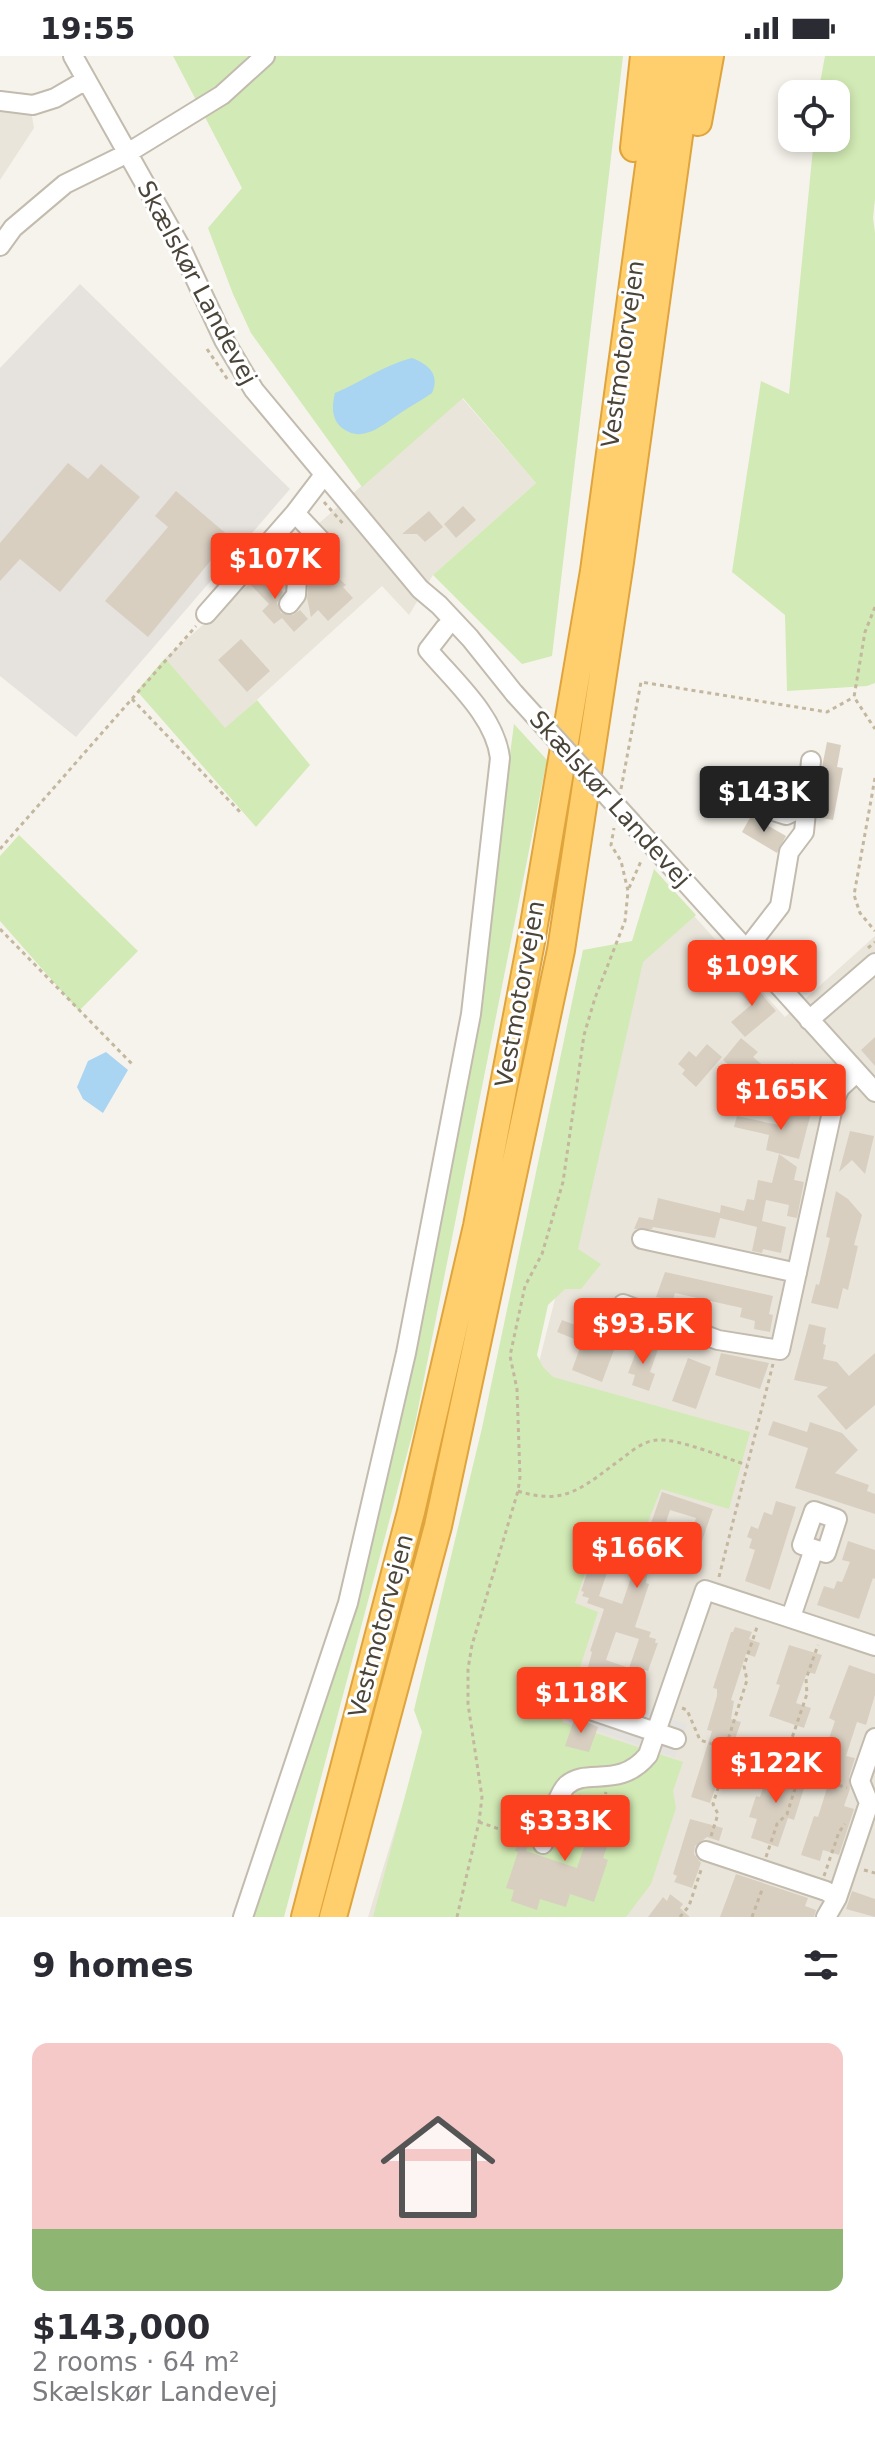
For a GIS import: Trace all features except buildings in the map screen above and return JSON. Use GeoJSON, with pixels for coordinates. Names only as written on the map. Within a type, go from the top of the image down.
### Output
{"type":"FeatureCollection","features":[{"type":"Feature","properties":{"kind":"highway"},"geometry":{"type":"LineString","coordinates":[[585,620],[586,547],[644,56]]}},
{"type":"Feature","properties":{"kind":"highway","name":"Vestmotorvejen"},"geometry":{"type":"LineString","coordinates":[[305,1917],[411,1512],[477,1226],[531,942],[585,620],[664,56]]}},
{"type":"Feature","properties":{"kind":"highway","name":"Vestmotorvejen"},"geometry":{"type":"LineString","coordinates":[[333,1917],[438,1526],[561,950],[620,562],[690,56]]}},
{"type":"Feature","properties":{"kind":"highway"},"geometry":{"type":"LineString","coordinates":[[643,395],[663,328],[710,56]]}},
{"type":"Feature","properties":{"kind":"street","name":"Skælskør Landevej"},"geometry":{"type":"LineString","coordinates":[[73,56],[181,248],[224,340],[254,390],[423,592],[445,628],[484,668],[510,688]]}},
{"type":"Feature","properties":{"kind":"street"},"geometry":{"type":"LineString","coordinates":[[0,246],[13,228],[65,184],[126,154],[222,95],[265,56]]}},
{"type":"Feature","properties":{"kind":"street"},"geometry":{"type":"LineString","coordinates":[[0,101],[33,105],[55,98],[86,80]]}},
{"type":"Feature","properties":{"kind":"street"},"geometry":{"type":"LineString","coordinates":[[206,614],[295,513],[324,475]]}},
{"type":"Feature","properties":{"kind":"street"},"geometry":{"type":"LineString","coordinates":[[295,513],[329,549]]}},
{"type":"Feature","properties":{"kind":"street"},"geometry":{"type":"LineString","coordinates":[[265,547],[297,580],[296,595],[289,604]]}},
{"type":"Feature","properties":{"kind":"street","name":"Skælskør Landevej"},"geometry":{"type":"LineString","coordinates":[[423,592],[470,638],[624,819],[875,1092]]}},
{"type":"Feature","properties":{"kind":"street"},"geometry":{"type":"LineString","coordinates":[[243,1917],[348,1603],[406,1353],[471,1014],[500,758],[496,737],[488,720],[428,650],[445,628]]}},
{"type":"Feature","properties":{"kind":"street"},"geometry":{"type":"LineString","coordinates":[[746,950],[780,906],[789,852],[804,832],[811,761]]}},
{"type":"Feature","properties":{"kind":"street"},"geometry":{"type":"LineString","coordinates":[[755,805],[786,815],[805,806]]}},
{"type":"Feature","properties":{"kind":"street"},"geometry":{"type":"LineString","coordinates":[[809,1020],[875,963]]}},
{"type":"Feature","properties":{"kind":"street"},"geometry":{"type":"LineString","coordinates":[[623,1304],[718,1340],[780,1350],[835,1098],[840,1088],[857,1072]]}},
{"type":"Feature","properties":{"kind":"street"},"geometry":{"type":"LineString","coordinates":[[642,1239],[797,1273]]}},
{"type":"Feature","properties":{"kind":"street"},"geometry":{"type":"LineString","coordinates":[[791,1617],[814,1549]]}},
{"type":"Feature","properties":{"kind":"street"},"geometry":{"type":"LineString","coordinates":[[543,1844],[562,1791],[568,1783],[630,1772],[648,1755],[705,1590],[875,1646]]}},
{"type":"Feature","properties":{"kind":"street"},"geometry":{"type":"LineString","coordinates":[[567,1702],[676,1739]]}},
{"type":"Feature","properties":{"kind":"street"},"geometry":{"type":"LineString","coordinates":[[826,1917],[837,1898],[869,1803],[860,1781],[875,1738]]}},
{"type":"Feature","properties":{"kind":"street"},"geometry":{"type":"LineString","coordinates":[[706,1851],[837,1898]]}},
{"type":"Feature","properties":{"kind":"path"},"geometry":{"type":"LineString","coordinates":[[875,607],[865,632],[854,697],[875,729]]}},
{"type":"Feature","properties":{"kind":"path"},"geometry":{"type":"LineString","coordinates":[[0,849],[206,614]]}},
{"type":"Feature","properties":{"kind":"path"},"geometry":{"type":"LineString","coordinates":[[619,801],[641,682],[827,712],[854,697]]}},
{"type":"Feature","properties":{"kind":"path"},"geometry":{"type":"LineString","coordinates":[[132,699],[242,814]]}},
{"type":"Feature","properties":{"kind":"path"},"geometry":{"type":"LineString","coordinates":[[875,778],[854,895],[860,913],[875,931]]}},
{"type":"Feature","properties":{"kind":"path"},"geometry":{"type":"LineString","coordinates":[[624,819],[611,845],[621,861],[628,891]]}},
{"type":"Feature","properties":{"kind":"path"},"geometry":{"type":"LineString","coordinates":[[457,1917],[482,1797],[468,1704],[468,1669],[472,1645],[518,1491],[517,1389],[510,1356],[525,1286],[542,1254],[563,1182],[584,1035],[625,921],[628,891],[636,870],[652,847]]}},
{"type":"Feature","properties":{"kind":"path"},"geometry":{"type":"LineString","coordinates":[[0,929],[134,1066]]}},
{"type":"Feature","properties":{"kind":"path"},"geometry":{"type":"LineString","coordinates":[[715,1593],[774,1359],[780,1350]]}},
{"type":"Feature","properties":{"kind":"path"},"geometry":{"type":"LineString","coordinates":[[518,1491],[538,1498],[568,1495],[638,1447],[656,1440],[747,1465]]}},
{"type":"Feature","properties":{"kind":"path"},"geometry":{"type":"LineString","coordinates":[[725,1748],[747,1680],[744,1666],[763,1609]]}},
{"type":"Feature","properties":{"kind":"path"},"geometry":{"type":"LineString","coordinates":[[782,1767],[807,1694],[806,1679],[823,1629]]}},
{"type":"Feature","properties":{"kind":"path"},"geometry":{"type":"LineString","coordinates":[[667,1705],[687,1710],[700,1740],[846,1788],[857,1789],[860,1781]]}},
{"type":"Feature","properties":{"kind":"path"},"geometry":{"type":"LineString","coordinates":[[752,1917],[777,1824],[787,1814],[800,1773]]}},
{"type":"Feature","properties":{"kind":"path"},"geometry":{"type":"LineString","coordinates":[[562,1791],[601,1805]]}},
{"type":"Feature","properties":{"kind":"path"},"geometry":{"type":"LineString","coordinates":[[479,1822],[543,1844]]}},
{"type":"Feature","properties":{"kind":"path"},"geometry":{"type":"LineString","coordinates":[[819,1889],[839,1832],[847,1822]]}},
{"type":"Feature","properties":{"kind":"shaded area"},"geometry":{"type":"Polygon","coordinates":[[[0,91],[28,93],[34,128],[0,180],[0,91]]]}},
{"type":"Feature","properties":{"kind":"shaded area"},"geometry":{"type":"Polygon","coordinates":[[[80,284],[290,489],[76,737],[0,676],[0,368],[80,284]]]}},
{"type":"Feature","properties":{"kind":"shaded area"},"geometry":{"type":"Polygon","coordinates":[[[462,398],[536,483],[433,575],[409,615],[382,586],[225,729],[165,658],[462,398]]]}},
{"type":"Feature","properties":{"kind":"shaded area"},"geometry":{"type":"Polygon","coordinates":[[[687,908],[785,1017],[875,936],[875,1917],[368,1917],[538,1366],[645,943],[687,908]]]}},
{"type":"Feature","properties":{"kind":"shaded area"},"geometry":{"type":"Polygon","coordinates":[[[567,1684],[687,1724],[675,1757],[556,1717],[567,1684]]]}},
{"type":"Feature","properties":{"kind":"green space"},"geometry":{"type":"Polygon","coordinates":[[[173,56],[623,56],[552,656],[522,664],[433,575],[536,483],[463,398],[362,487],[251,333],[208,228],[242,188],[173,56]]]}},
{"type":"Feature","properties":{"kind":"green space"},"geometry":{"type":"Polygon","coordinates":[[[825,56],[875,56],[875,683],[787,691],[785,615],[732,572],[761,381],[789,394],[813,152],[850,152],[850,80],[821,80],[825,56]]]}},
{"type":"Feature","properties":{"kind":"green space"},"geometry":{"type":"Polygon","coordinates":[[[165,658],[225,728],[257,700],[310,765],[256,827],[137,691],[165,658]]]}},
{"type":"Feature","properties":{"kind":"green space"},"geometry":{"type":"Polygon","coordinates":[[[514,724],[547,760],[415,1424],[284,1917],[250,1917],[351,1606],[469,1065],[514,724]]]}},
{"type":"Feature","properties":{"kind":"green space"},"geometry":{"type":"Polygon","coordinates":[[[19,835],[138,951],[79,1011],[0,921],[0,856],[19,835]]]}},
{"type":"Feature","properties":{"kind":"green space"},"geometry":{"type":"Polygon","coordinates":[[[654,869],[696,915],[643,962],[578,1249],[601,1264],[581,1289],[565,1289],[548,1305],[537,1355],[553,1377],[750,1432],[729,1509],[661,1489],[636,1552],[596,1541],[575,1603],[598,1612],[562,1722],[683,1762],[673,1791],[676,1808],[651,1884],[626,1917],[373,1917],[422,1732],[414,1710],[482,1428],[583,950],[632,941],[654,869]]]}},
{"type":"Feature","properties":{"kind":"water"},"geometry":{"type":"Polygon","coordinates":[[[412,358],[434,375],[432,393],[365,434],[350,432],[338,424],[333,412],[335,393],[412,358]]]}},
{"type":"Feature","properties":{"kind":"water"},"geometry":{"type":"Polygon","coordinates":[[[106,1052],[128,1070],[103,1113],[83,1099],[77,1087],[88,1061],[106,1052]]]}}]}
